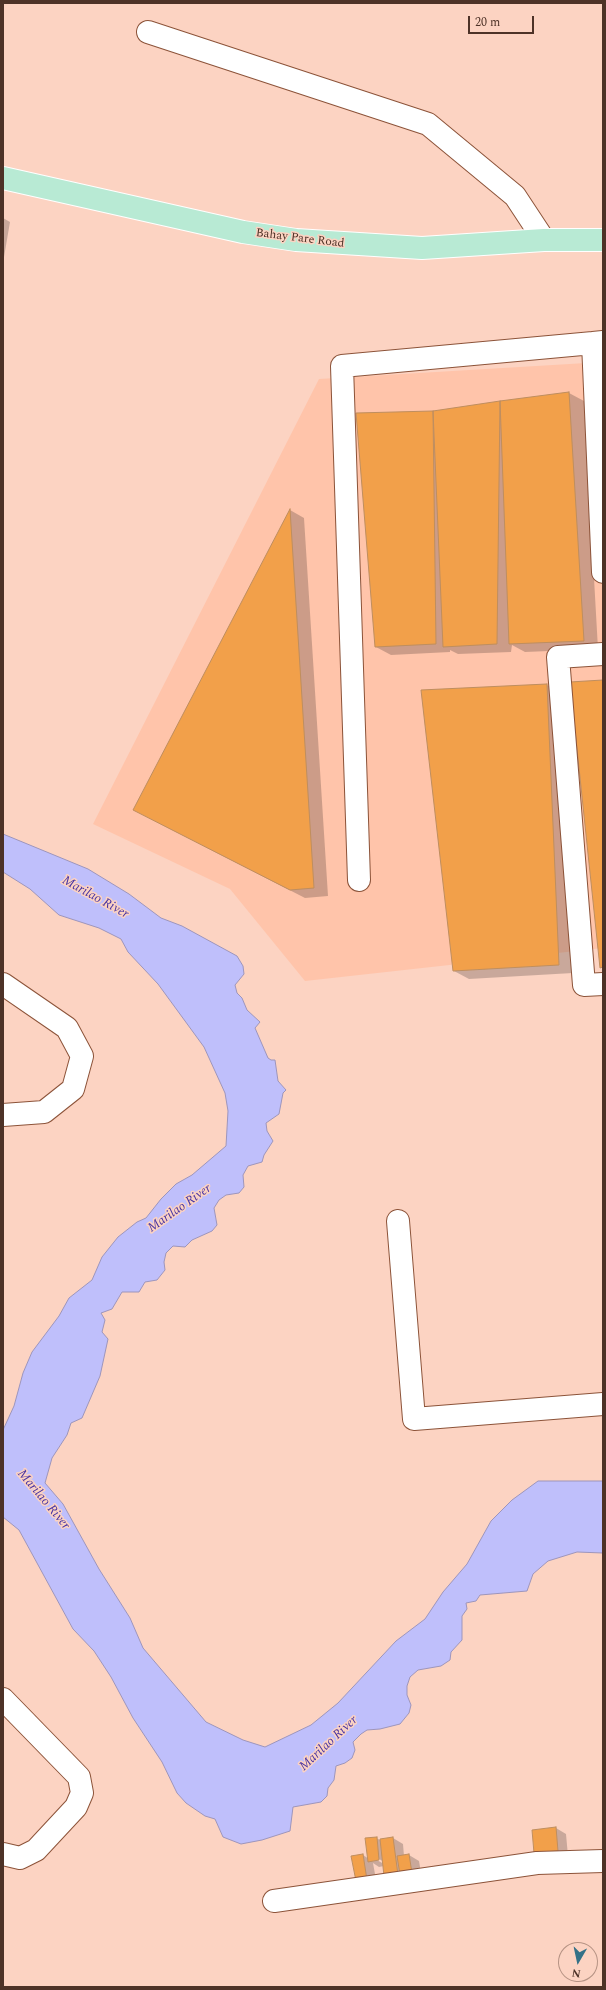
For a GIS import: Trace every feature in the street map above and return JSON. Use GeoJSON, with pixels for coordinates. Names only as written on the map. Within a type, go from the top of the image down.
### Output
{"type":"FeatureCollection","features":[{"type":"Feature","properties":{"kind":"main road","name":"Bahay Pare Road"},"geometry":{"type":"LineString","coordinates":[[3,178],[243,232],[296,240],[422,248],[544,240],[603,240]]}},
{"type":"Feature","properties":{"kind":"street"},"geometry":{"type":"LineString","coordinates":[[148,32],[428,124],[515,196],[544,240]]}},
{"type":"Feature","properties":{"kind":"street"},"geometry":{"type":"LineString","coordinates":[[359,880],[342,366],[598,343],[603,572]]}},
{"type":"Feature","properties":{"kind":"street"},"geometry":{"type":"LineString","coordinates":[[603,654],[558,657],[584,986],[603,984]]}},
{"type":"Feature","properties":{"kind":"street"},"geometry":{"type":"LineString","coordinates":[[3,984],[67,1028],[82,1056],[73,1089],[44,1112],[3,1115]]}},
{"type":"Feature","properties":{"kind":"street"},"geometry":{"type":"LineString","coordinates":[[398,1221],[414,1419],[603,1404]]}},
{"type":"Feature","properties":{"kind":"street"},"geometry":{"type":"LineString","coordinates":[[3,1699],[79,1777],[82,1793],[76,1808],[36,1850],[20,1858],[3,1854]]}},
{"type":"Feature","properties":{"kind":"street"},"geometry":{"type":"LineString","coordinates":[[274,1901],[537,1863],[603,1861]]}},
{"type":"Feature","properties":{"kind":"shaded area"},"geometry":{"type":"Polygon","coordinates":[[[603,362],[603,948],[305,981],[230,889],[93,824],[319,379],[603,362]]]}},
{"type":"Feature","properties":{"kind":"water","name":"Marilao River"},"geometry":{"type":"Polygon","coordinates":[[[3,834],[88,869],[129,894],[161,918],[182,926],[237,956],[243,966],[244,974],[235,985],[237,993],[242,998],[247,1010],[260,1022],[255,1028],[268,1058],[275,1060],[278,1081],[286,1090],[283,1093],[279,1114],[266,1123],[267,1131],[273,1141],[264,1155],[262,1162],[248,1166],[243,1175],[244,1187],[239,1193],[226,1195],[219,1200],[214,1208],[217,1225],[212,1231],[192,1240],[185,1247],[173,1246],[166,1253],[164,1262],[165,1270],[157,1280],[145,1282],[139,1292],[122,1292],[112,1309],[101,1313],[105,1320],[102,1332],[108,1339],[100,1376],[82,1418],[71,1423],[67,1435],[52,1458],[45,1483],[63,1504],[99,1569],[130,1618],[143,1648],[206,1722],[243,1740],[265,1747],[311,1725],[338,1703],[396,1641],[425,1619],[443,1592],[467,1564],[491,1521],[512,1500],[538,1481],[603,1481],[603,1553],[577,1552],[548,1561],[533,1574],[527,1591],[480,1595],[476,1601],[466,1603],[467,1609],[462,1616],[462,1640],[451,1652],[450,1660],[441,1666],[418,1670],[410,1677],[407,1686],[407,1695],[411,1705],[409,1713],[400,1724],[380,1729],[367,1730],[361,1734],[353,1742],[355,1750],[352,1758],[345,1763],[336,1766],[334,1780],[328,1788],[327,1796],[321,1802],[293,1807],[290,1831],[262,1840],[241,1844],[223,1837],[215,1819],[205,1816],[186,1803],[177,1793],[162,1762],[133,1718],[111,1677],[94,1651],[73,1629],[19,1530],[3,1517],[3,1430],[14,1406],[23,1373],[32,1352],[59,1316],[69,1298],[92,1280],[102,1257],[118,1237],[137,1222],[146,1218],[161,1199],[176,1184],[192,1175],[226,1146],[228,1111],[225,1093],[204,1047],[158,984],[128,952],[121,939],[99,928],[59,915],[30,889],[3,872],[3,834]]]}},
{"type":"Feature","properties":{"kind":"building"},"geometry":{"type":"Polygon","coordinates":[[[569,392],[584,641],[509,644],[500,401],[569,392]]]}},
{"type":"Feature","properties":{"kind":"building"},"geometry":{"type":"Polygon","coordinates":[[[500,401],[497,644],[443,647],[433,411],[500,401]]]}},
{"type":"Feature","properties":{"kind":"building"},"geometry":{"type":"Polygon","coordinates":[[[433,411],[436,644],[375,647],[356,413],[433,411]]]}},
{"type":"Feature","properties":{"kind":"building"},"geometry":{"type":"Polygon","coordinates":[[[290,509],[314,888],[290,890],[133,810],[290,509]]]}},
{"type":"Feature","properties":{"kind":"building"},"geometry":{"type":"Polygon","coordinates":[[[603,680],[603,967],[600,968],[570,682],[603,680]]]}},
{"type":"Feature","properties":{"kind":"building"},"geometry":{"type":"Polygon","coordinates":[[[547,684],[559,965],[453,971],[421,690],[547,684]]]}},
{"type":"Feature","properties":{"kind":"building"},"geometry":{"type":"Polygon","coordinates":[[[556,1827],[558,1851],[534,1853],[532,1830],[556,1827]]]}},
{"type":"Feature","properties":{"kind":"building"},"geometry":{"type":"Polygon","coordinates":[[[377,1837],[379,1860],[368,1862],[365,1838],[377,1837]]]}},
{"type":"Feature","properties":{"kind":"building"},"geometry":{"type":"Polygon","coordinates":[[[393,1837],[398,1875],[384,1876],[380,1839],[393,1837]]]}},
{"type":"Feature","properties":{"kind":"building"},"geometry":{"type":"Polygon","coordinates":[[[363,1854],[367,1880],[356,1881],[351,1856],[363,1854]]]}},
{"type":"Feature","properties":{"kind":"building"},"geometry":{"type":"Polygon","coordinates":[[[409,1854],[412,1873],[400,1875],[397,1856],[409,1854]]]}}]}
